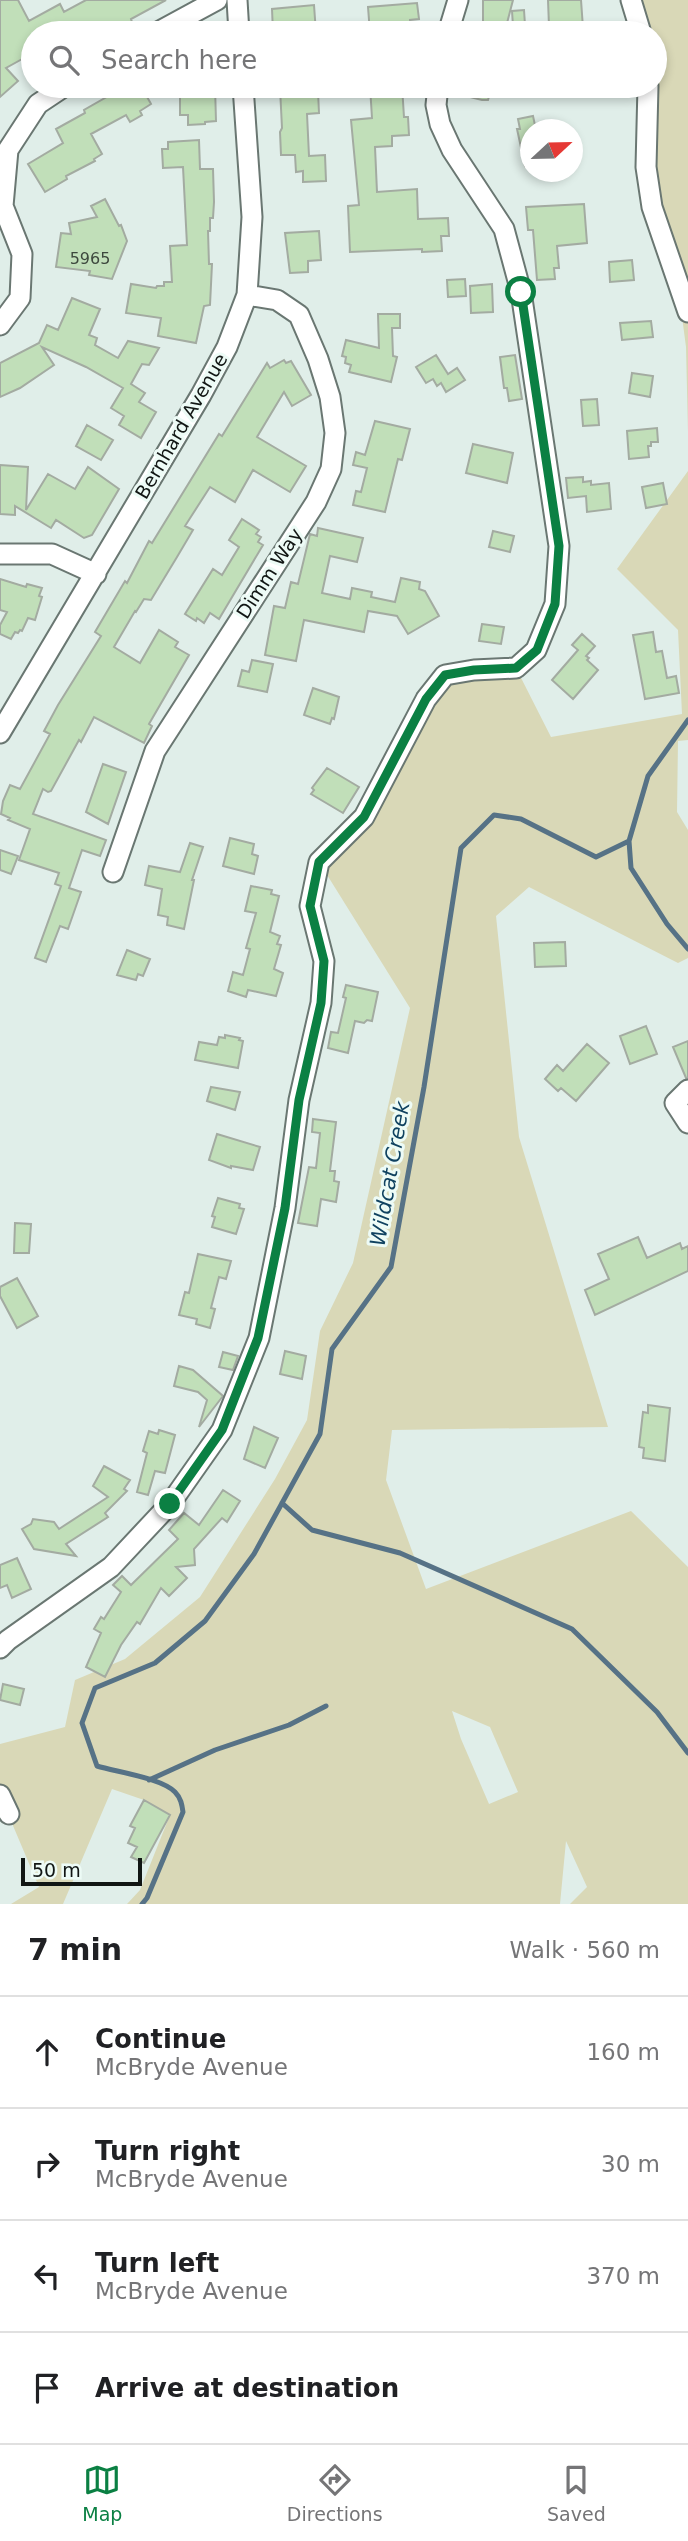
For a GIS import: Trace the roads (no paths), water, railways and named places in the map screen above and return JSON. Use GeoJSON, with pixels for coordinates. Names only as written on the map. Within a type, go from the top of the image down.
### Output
{"type":"FeatureCollection","features":[{"type":"Feature","properties":{"kind":"street"},"geometry":{"type":"LineString","coordinates":[[178,21],[217,0]]}},
{"type":"Feature","properties":{"kind":"street"},"geometry":{"type":"LineString","coordinates":[[237,0],[238,21]]}},
{"type":"Feature","properties":{"kind":"street"},"geometry":{"type":"LineString","coordinates":[[452,21],[458,0]]}},
{"type":"Feature","properties":{"kind":"street"},"geometry":{"type":"LineString","coordinates":[[631,0],[637,21]]}},
{"type":"Feature","properties":{"kind":"street"},"geometry":{"type":"LineString","coordinates":[[0,325],[20,298],[21,279],[22,254],[3,206],[8,150],[38,104],[47,98]]}},
{"type":"Feature","properties":{"kind":"street","name":"Bernhard Avenue"},"geometry":{"type":"LineString","coordinates":[[0,733],[201,395],[227,347],[247,295],[252,217],[244,98]]}},
{"type":"Feature","properties":{"kind":"street"},"geometry":{"type":"LineString","coordinates":[[0,1648],[111,1567],[170,1504],[222,1430],[258,1338],[285,1208],[299,1100],[321,1003],[324,961],[310,906],[319,862],[364,817],[426,699],[445,675],[474,670],[516,668],[537,650],[555,604],[559,546],[521,292],[504,229],[452,150],[440,124],[437,98]]}},
{"type":"Feature","properties":{"kind":"street"},"geometry":{"type":"LineString","coordinates":[[648,98],[646,167],[652,207],[688,312]]}},
{"type":"Feature","properties":{"kind":"street","name":"Dimm Way"},"geometry":{"type":"LineString","coordinates":[[113,872],[155,751],[316,502],[331,469],[335,433],[330,397],[299,314],[276,300],[247,295]]}},
{"type":"Feature","properties":{"kind":"street"},"geometry":{"type":"LineString","coordinates":[[0,554],[52,554],[96,573]]}},
{"type":"Feature","properties":{"kind":"street"},"geometry":{"type":"LineString","coordinates":[[688,1090],[675,1103],[688,1123]]}},
{"type":"Feature","properties":{"kind":"street"},"geometry":{"type":"LineString","coordinates":[[0,1795],[9,1814]]}},
{"type":"Feature","properties":{"kind":"waterway","name":"Wildcat Creek"},"geometry":{"type":"LineString","coordinates":[[142,1904],[147,1898],[183,1812],[181,1802],[175,1792],[160,1783],[97,1766],[82,1723],[95,1688],[155,1663],[205,1621],[254,1554],[320,1434],[332,1349],[391,1267],[424,1087],[461,848],[494,815],[521,819],[596,857],[629,841],[648,776],[688,720]]}},
{"type":"Feature","properties":{"kind":"waterway"},"geometry":{"type":"LineString","coordinates":[[629,841],[631,868],[667,924],[688,949]]}},
{"type":"Feature","properties":{"kind":"waterway"},"geometry":{"type":"LineString","coordinates":[[282,1503],[312,1530],[400,1553],[572,1629],[657,1712],[688,1753]]}},
{"type":"Feature","properties":{"kind":"waterway"},"geometry":{"type":"LineString","coordinates":[[149,1780],[215,1750],[289,1725],[326,1706]]}}]}
